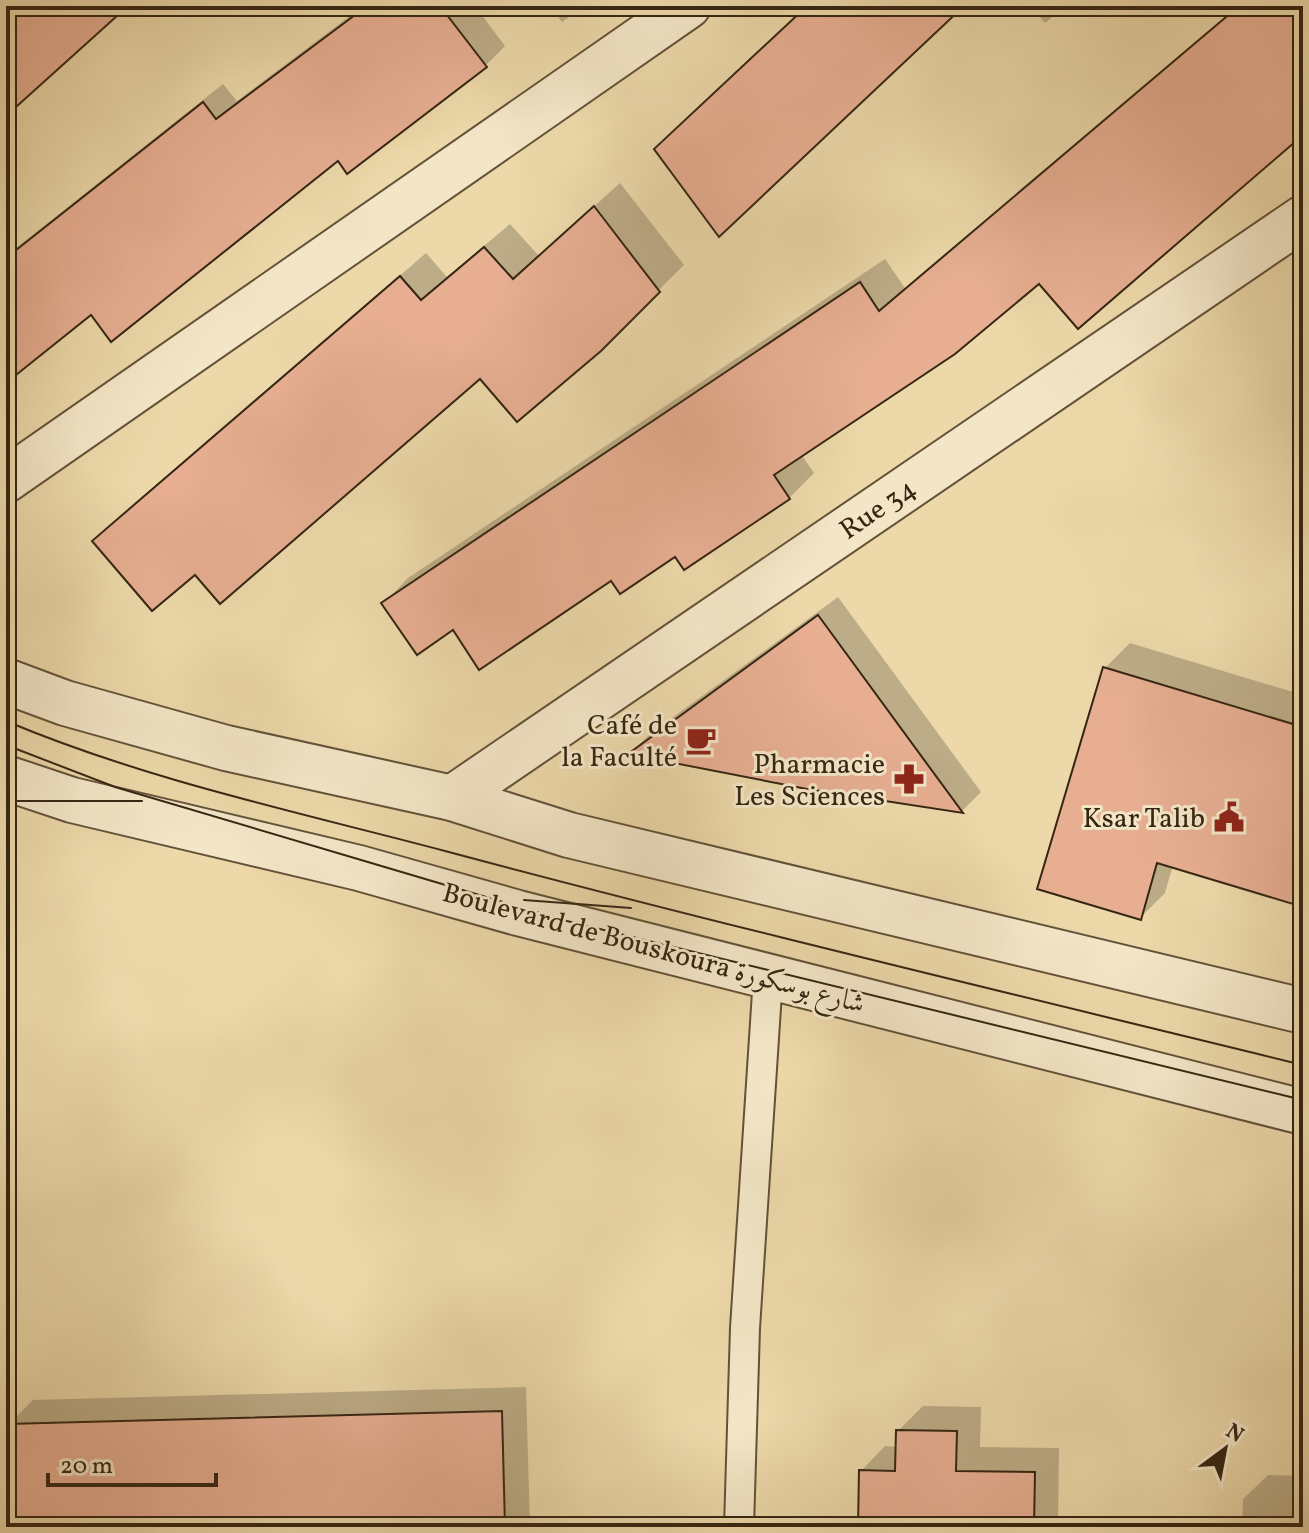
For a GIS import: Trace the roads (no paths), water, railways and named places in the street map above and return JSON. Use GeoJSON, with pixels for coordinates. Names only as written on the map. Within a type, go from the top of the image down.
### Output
{"type":"FeatureCollection","features":[{"type":"Feature","properties":{"kind":"street"},"geometry":{"type":"LineString","coordinates":[[6,480],[688,6]]}},
{"type":"Feature","properties":{"kind":"street","name":"Rue 34"},"geometry":{"type":"LineString","coordinates":[[452,798],[1303,218]]}},
{"type":"Feature","properties":{"kind":"street"},"geometry":{"type":"LineString","coordinates":[[6,681],[65,703],[226,748],[452,798],[569,835],[1303,1011]]}},
{"type":"Feature","properties":{"kind":"street","name":"Boulevard de Bouskoura شارع بوسكورة"},"geometry":{"type":"LineString","coordinates":[[6,778],[72,800],[359,868],[768,977],[1303,1112]]}},
{"type":"Feature","properties":{"kind":"lane"},"geometry":{"type":"LineString","coordinates":[[739,1527],[745,1328],[768,977]]}},
{"type":"Feature","properties":{"kind":"tram line"},"geometry":{"type":"LineString","coordinates":[[6,721],[113,761],[278,808],[766,934],[1303,1065]]}},
{"type":"Feature","properties":{"kind":"tram line"},"geometry":{"type":"LineString","coordinates":[[6,745],[115,787],[567,921],[1303,1100]]}},
{"type":"Feature","properties":{"kind":"tram line"},"geometry":{"type":"LineString","coordinates":[[6,801],[142,801]]}},
{"type":"Feature","properties":{"kind":"tram line"},"geometry":{"type":"LineString","coordinates":[[524,900],[631,908]]}},
{"type":"Feature","properties":{"kind":"place","name":"Café de la Faculté"},"geometry":{"type":"Point","coordinates":[701,740]}},
{"type":"Feature","properties":{"kind":"place","name":"Pharmacie Les Sciences"},"geometry":{"type":"Point","coordinates":[909,779]}},
{"type":"Feature","properties":{"kind":"place","name":"Ksar Talib"},"geometry":{"type":"Point","coordinates":[1229,817]}}]}
